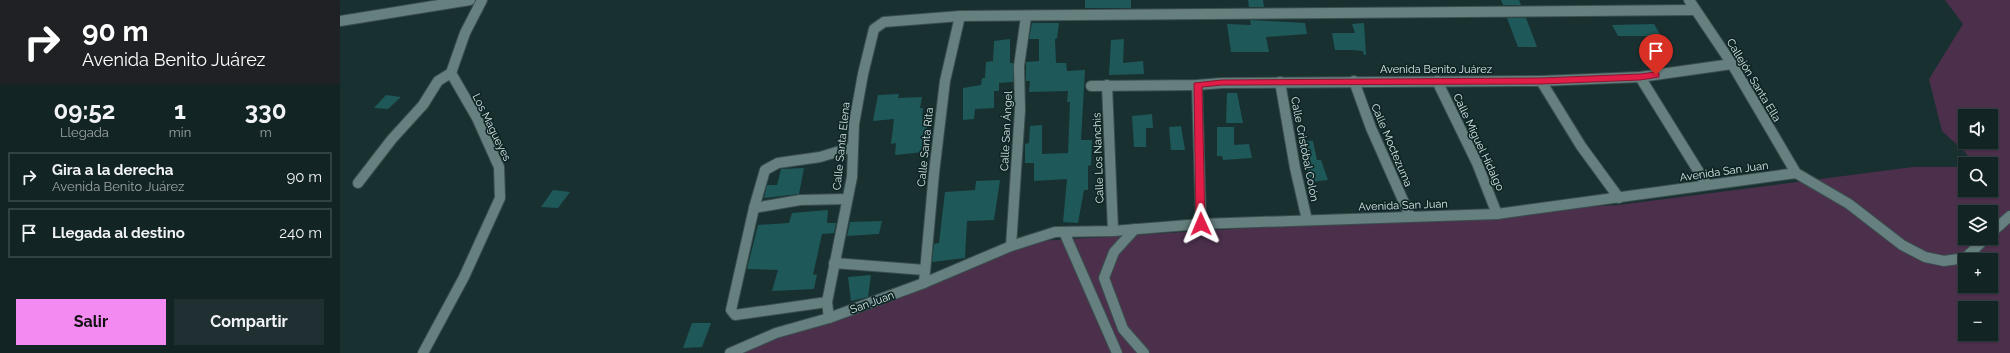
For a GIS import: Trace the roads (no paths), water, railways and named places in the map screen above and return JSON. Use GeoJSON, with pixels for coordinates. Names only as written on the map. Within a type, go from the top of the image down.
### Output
{"type":"FeatureCollection","features":[{"type":"Feature","properties":{"kind":"street"},"geometry":{"type":"LineString","coordinates":[[340,22],[470,0]]}},
{"type":"Feature","properties":{"kind":"street"},"geometry":{"type":"LineString","coordinates":[[358,183],[392,139],[423,104],[438,81],[451,73],[465,34],[482,0]]}},
{"type":"Feature","properties":{"kind":"street","name":"Callejón Santa Ella"},"geometry":{"type":"LineString","coordinates":[[1689,0],[1732,64],[1796,174]]}},
{"type":"Feature","properties":{"kind":"street"},"geometry":{"type":"LineString","coordinates":[[960,16],[1026,17],[1695,10]]}},
{"type":"Feature","properties":{"kind":"street","name":"Calle Santa Elena"},"geometry":{"type":"LineString","coordinates":[[828,318],[827,302],[852,177],[854,124],[863,74],[874,29],[878,25],[899,20],[960,16]]}},
{"type":"Feature","properties":{"kind":"street","name":"Calle Santa Rita"},"geometry":{"type":"LineString","coordinates":[[924,283],[934,173],[945,81],[960,16]]}},
{"type":"Feature","properties":{"kind":"street","name":"Calle San Ángel"},"geometry":{"type":"LineString","coordinates":[[1011,246],[1020,110],[1020,66],[1026,17]]}},
{"type":"Feature","properties":{"kind":"street","name":"Avenida Benito Juárez"},"geometry":{"type":"LineString","coordinates":[[1091,86],[1354,81],[1541,81],[1640,77],[1732,64]]}},
{"type":"Feature","properties":{"kind":"street","name":"Los Magueyes"},"geometry":{"type":"LineString","coordinates":[[423,353],[464,277],[500,198],[499,166],[477,118],[451,73]]}},
{"type":"Feature","properties":{"kind":"street"},"geometry":{"type":"LineString","coordinates":[[1640,77],[1707,185]]}},
{"type":"Feature","properties":{"kind":"street","name":"Calle Moctezuma"},"geometry":{"type":"LineString","coordinates":[[1354,81],[1371,128],[1410,216]]}},
{"type":"Feature","properties":{"kind":"street","name":"Calle Miguel Hidalgo"},"geometry":{"type":"LineString","coordinates":[[1437,81],[1485,178],[1497,214]]}},
{"type":"Feature","properties":{"kind":"street"},"geometry":{"type":"LineString","coordinates":[[1541,81],[1581,146],[1619,198]]}},
{"type":"Feature","properties":{"kind":"street","name":"Calle Cristóbal Colón"},"geometry":{"type":"LineString","coordinates":[[1280,82],[1295,168],[1307,220]]}},
{"type":"Feature","properties":{"kind":"street","name":"Calle Los Nanchis"},"geometry":{"type":"LineString","coordinates":[[1107,85],[1113,231]]}},
{"type":"Feature","properties":{"kind":"street"},"geometry":{"type":"LineString","coordinates":[[1197,85],[1201,224]]}},
{"type":"Feature","properties":{"kind":"street"},"geometry":{"type":"LineString","coordinates":[[827,302],[735,315],[732,314],[730,310],[754,208],[765,170],[778,163],[833,154],[853,146]]}},
{"type":"Feature","properties":{"kind":"street"},"geometry":{"type":"LineString","coordinates":[[1796,174],[1849,204],[1902,245],[1925,258],[1944,261],[1965,258],[1979,245]]}},
{"type":"Feature","properties":{"kind":"street","name":"Avenida San Juan"},"geometry":{"type":"LineString","coordinates":[[1011,246],[1043,235],[1064,232],[1113,231],[1201,224],[1497,214],[1796,174]]}},
{"type":"Feature","properties":{"kind":"street"},"geometry":{"type":"LineString","coordinates":[[754,208],[798,199],[847,199]]}},
{"type":"Feature","properties":{"kind":"street"},"geometry":{"type":"LineString","coordinates":[[1998,227],[2010,216]]}},
{"type":"Feature","properties":{"kind":"street"},"geometry":{"type":"LineString","coordinates":[[1135,229],[1114,252],[1104,278],[1123,329],[1144,353]]}},
{"type":"Feature","properties":{"kind":"street"},"geometry":{"type":"LineString","coordinates":[[1064,232],[1089,292],[1118,353]]}},
{"type":"Feature","properties":{"kind":"street","name":"San Juan"},"geometry":{"type":"LineString","coordinates":[[730,353],[776,333],[828,318],[924,283],[1011,246]]}},
{"type":"Feature","properties":{"kind":"street"},"geometry":{"type":"LineString","coordinates":[[834,263],[926,270]]}}]}
